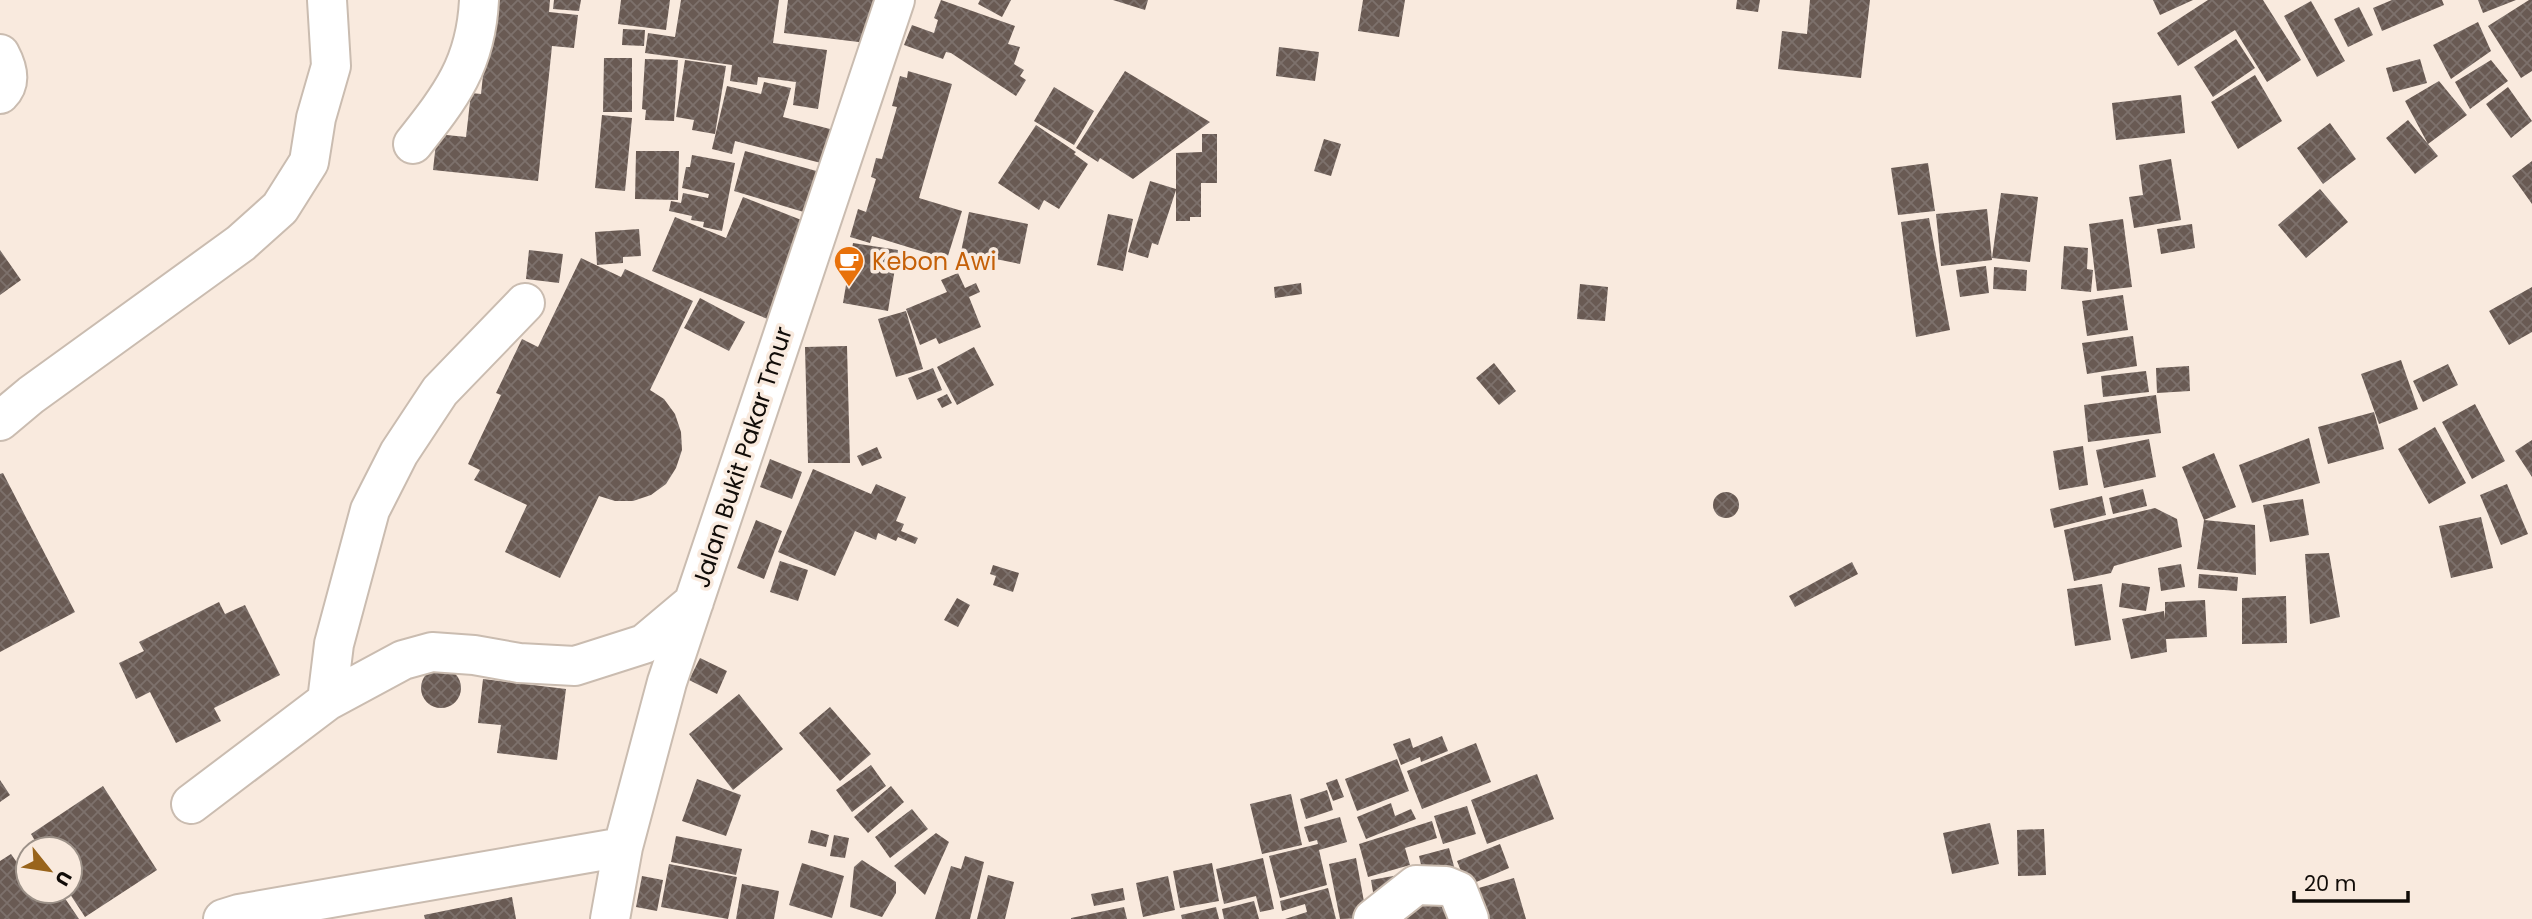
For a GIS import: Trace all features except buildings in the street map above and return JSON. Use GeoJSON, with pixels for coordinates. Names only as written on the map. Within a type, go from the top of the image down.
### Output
{"type":"FeatureCollection","features":[{"type":"Feature","properties":{"kind":"street"},"geometry":{"type":"LineString","coordinates":[[0,421],[241,243],[280,208],[309,162],[316,118],[331,66],[327,0]]}},
{"type":"Feature","properties":{"kind":"street"},"geometry":{"type":"LineString","coordinates":[[413,144],[463,74],[478,27],[479,0]]}},
{"type":"Feature","properties":{"kind":"street","name":"Jalan Bukit Pakar Tmur"},"geometry":{"type":"LineString","coordinates":[[610,919],[623,847],[667,682],[894,0]]}},
{"type":"Feature","properties":{"kind":"street"},"geometry":{"type":"LineString","coordinates":[[0,54],[8,70],[5,89],[0,94]]}},
{"type":"Feature","properties":{"kind":"street"},"geometry":{"type":"LineString","coordinates":[[327,701],[334,644],[370,510],[399,453],[440,391],[525,303]]}},
{"type":"Feature","properties":{"kind":"street"},"geometry":{"type":"LineString","coordinates":[[191,804],[327,701],[403,660],[432,652],[474,655],[519,663],[575,666],[644,643],[694,602]]}},
{"type":"Feature","properties":{"kind":"street"},"geometry":{"type":"LineString","coordinates":[[223,919],[623,847]]}},
{"type":"Feature","properties":{"kind":"street"},"geometry":{"type":"LineString","coordinates":[[1373,919],[1416,885],[1447,887],[1458,891],[1469,919]]}},
{"type":"Feature","properties":{"kind":"place","name":"Kebon Awi"},"geometry":{"type":"Point","coordinates":[849,288]}}]}
